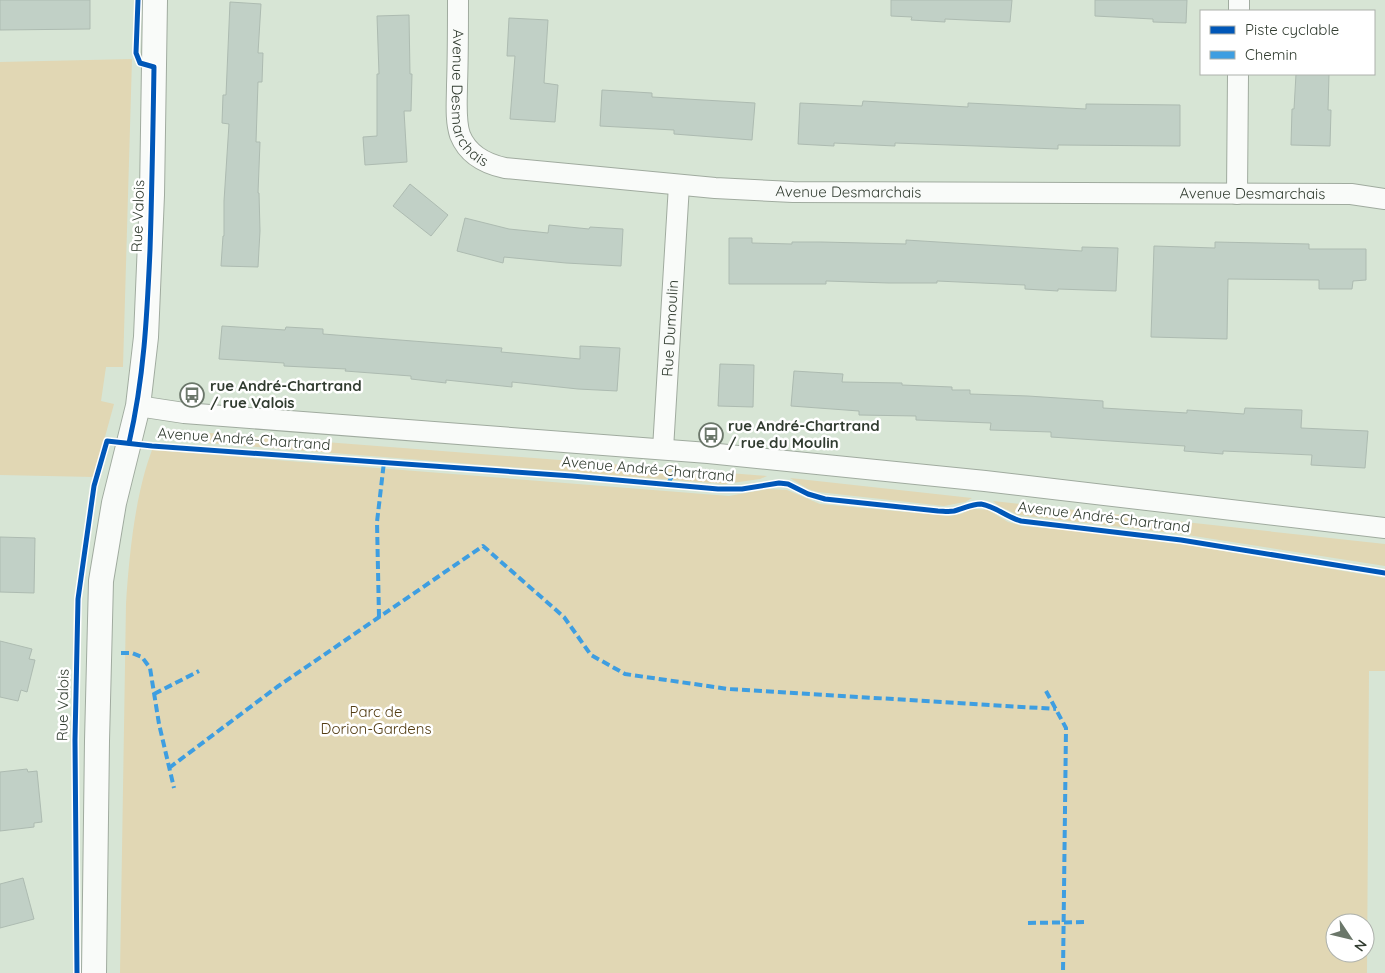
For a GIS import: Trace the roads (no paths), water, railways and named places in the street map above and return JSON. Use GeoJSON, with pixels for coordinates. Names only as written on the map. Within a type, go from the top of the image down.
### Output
{"type":"FeatureCollection","features":[{"type":"Feature","properties":{"kind":"street","name":"Rue Valois"},"geometry":{"type":"LineString","coordinates":[[94,973],[101,581],[114,503],[138,406],[143,370],[148,308],[155,0]]}},
{"type":"Feature","properties":{"kind":"street","name":"Avenue Desmarchais"},"geometry":{"type":"LineString","coordinates":[[458,0],[458,125],[460,135],[476,157],[493,165],[522,171],[679,185],[792,192],[1351,194],[1385,199]]}},
{"type":"Feature","properties":{"kind":"street"},"geometry":{"type":"LineString","coordinates":[[1237,194],[1238,75]]}},
{"type":"Feature","properties":{"kind":"street","name":"Rue Dumoulin"},"geometry":{"type":"LineString","coordinates":[[663,449],[679,185]]}},
{"type":"Feature","properties":{"kind":"street","name":"Avenue André-Chartrand"},"geometry":{"type":"LineString","coordinates":[[138,406],[184,413],[663,449],[985,481],[1385,528]]}},
{"type":"Feature","properties":{"kind":"place","name":"rue André-Chartrand / rue Valois"},"geometry":{"type":"Point","coordinates":[192,395]}},
{"type":"Feature","properties":{"kind":"place","name":"rue André-Chartrand / rue du Moulin"},"geometry":{"type":"Point","coordinates":[711,435]}},
{"type":"Feature","properties":{"kind":"park label","name":"Parc de Dorion-Gardens"},"geometry":{"type":"Point","coordinates":[376,720]}}]}
